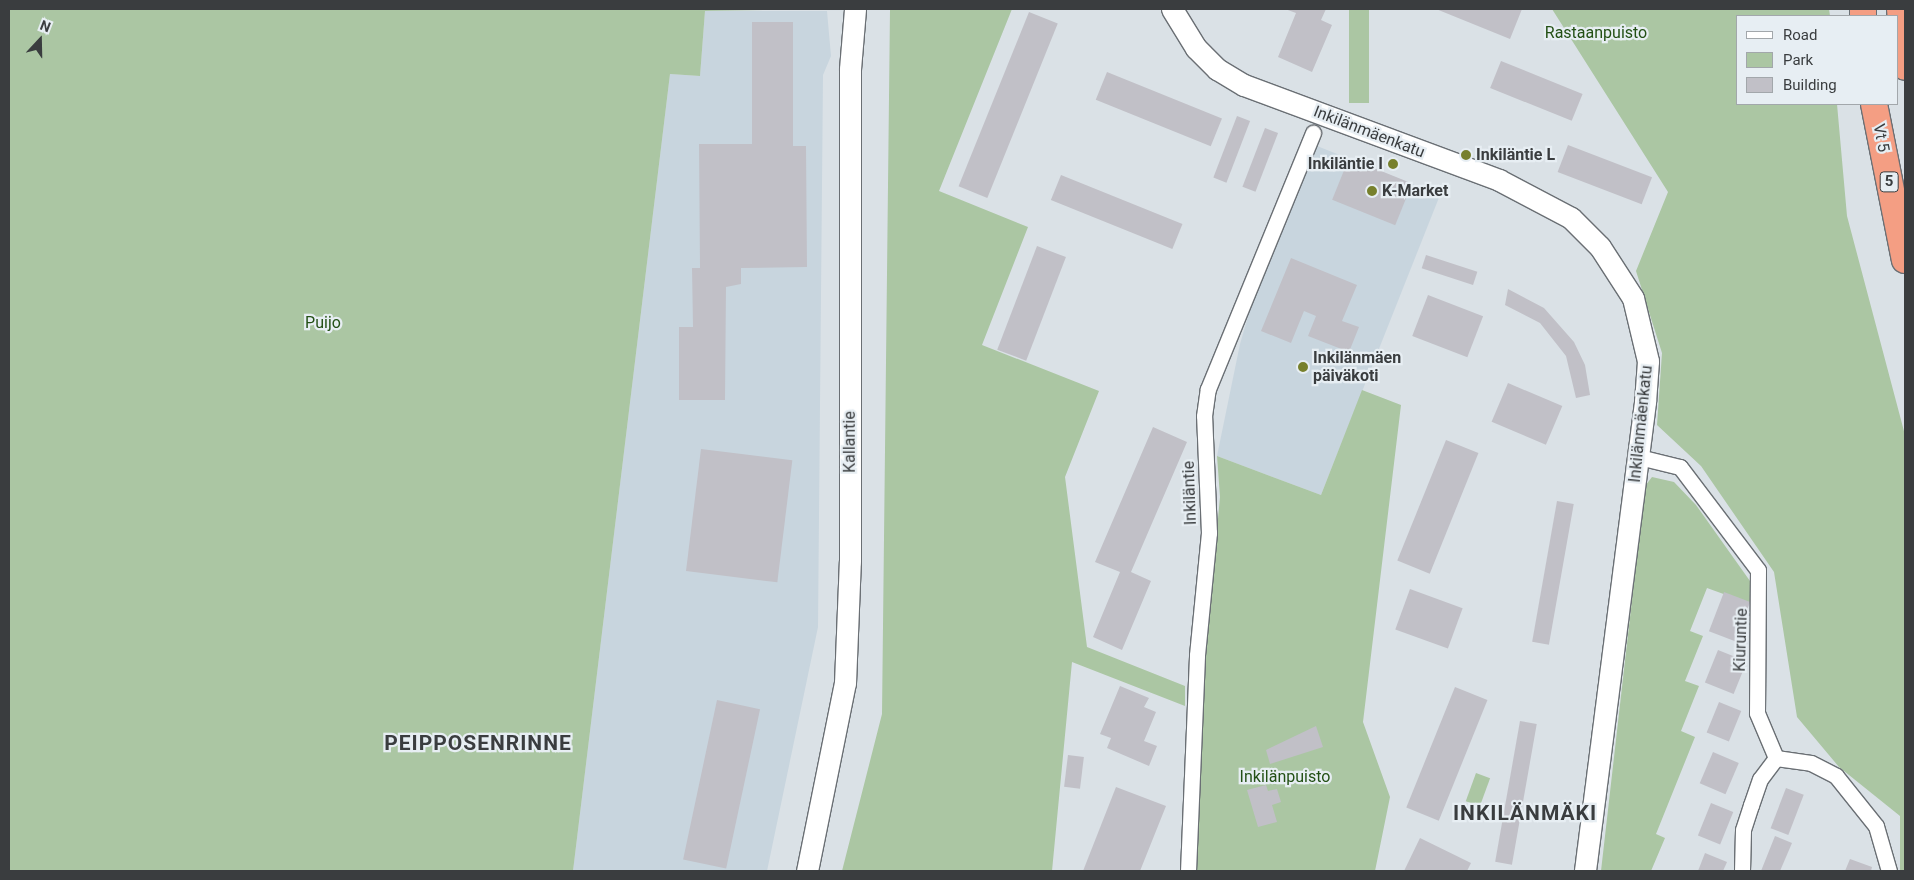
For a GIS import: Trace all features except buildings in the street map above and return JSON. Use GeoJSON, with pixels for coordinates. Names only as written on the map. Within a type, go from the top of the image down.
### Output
{"type":"FeatureCollection","features":[{"type":"Feature","properties":{"kind":"highway"},"geometry":{"type":"LineString","coordinates":[[1900,9],[1905,67]]}},
{"type":"Feature","properties":{"kind":"highway","name":"Vt 5"},"geometry":{"type":"LineString","coordinates":[[1874,105],[1905,260]]}},
{"type":"Feature","properties":{"kind":"street","name":"Kallantie"},"geometry":{"type":"LineString","coordinates":[[807,871],[846,657],[850,69],[855,9]]}},
{"type":"Feature","properties":{"kind":"street","name":"Inkilänmäenkatu"},"geometry":{"type":"LineString","coordinates":[[1172,9],[1196,48],[1217,69],[1244,85],[1499,180],[1571,218],[1615,267],[1641,324],[1648,361],[1639,457],[1585,871]]}},
{"type":"Feature","properties":{"kind":"street","name":"Inkiläntie"},"geometry":{"type":"LineString","coordinates":[[1188,871],[1197,655],[1209,534],[1204,416],[1208,389],[1313,133]]}},
{"type":"Feature","properties":{"kind":"street","name":"Kiuruntie"},"geometry":{"type":"LineString","coordinates":[[1639,457],[1680,467],[1758,570],[1757,714],[1776,758]]}},
{"type":"Feature","properties":{"kind":"street"},"geometry":{"type":"LineString","coordinates":[[1742,871],[1748,813],[1760,779],[1776,758],[1811,763],[1836,776],[1858,799],[1876,826],[1889,871]]}},
{"type":"Feature","properties":{"kind":"shaded area"},"geometry":{"type":"Polygon","coordinates":[[[705,11],[827,11],[831,56],[823,75],[818,627],[767,871],[573,871],[670,74],[700,76],[705,11]]]}},
{"type":"Feature","properties":{"kind":"shaded area","name":"Inkilänmäen päiväkoti"},"geometry":{"type":"Polygon","coordinates":[[[1307,142],[1440,195],[1321,495],[1217,456],[1240,344],[1277,218],[1307,142]]]}},
{"type":"Feature","properties":{"kind":"green space","name":"Puijo"},"geometry":{"type":"Polygon","coordinates":[[[9,9],[828,9],[705,11],[700,76],[670,74],[573,871],[9,871],[9,9]]]}},
{"type":"Feature","properties":{"kind":"green space"},"geometry":{"type":"Polygon","coordinates":[[[890,9],[1012,9],[939,191],[1028,227],[982,345],[1099,391],[1065,477],[1087,647],[1185,686],[1185,706],[1072,662],[1052,871],[842,871],[882,714],[890,9]]]}},
{"type":"Feature","properties":{"kind":"green space"},"geometry":{"type":"Polygon","coordinates":[[[1349,9],[1369,9],[1369,103],[1349,103],[1349,9]]]}},
{"type":"Feature","properties":{"kind":"green space","name":"Rastaanpuisto"},"geometry":{"type":"Polygon","coordinates":[[[1552,9],[1829,9],[1830,15],[1736,15],[1736,105],[1837,105],[1847,216],[1905,435],[1905,871],[1900,871],[1900,816],[1839,767],[1797,717],[1774,572],[1701,466],[1657,425],[1662,353],[1636,271],[1668,192],[1552,9]]]}},
{"type":"Feature","properties":{"kind":"green space","name":"Inkilänpuisto"},"geometry":{"type":"Polygon","coordinates":[[[1362,390],[1401,405],[1363,722],[1390,797],[1375,871],[1195,871],[1193,788],[1220,497],[1217,456],[1321,495],[1362,390]]]}},
{"type":"Feature","properties":{"kind":"green space"},"geometry":{"type":"Polygon","coordinates":[[[1652,477],[1674,482],[1696,505],[1750,581],[1751,604],[1707,588],[1690,631],[1703,636],[1685,681],[1699,686],[1681,731],[1695,737],[1656,834],[1665,838],[1651,871],[1601,871],[1645,486],[1652,477]]]}},
{"type":"Feature","properties":{"kind":"green space"},"geometry":{"type":"Polygon","coordinates":[[[1476,773],[1490,778],[1480,806],[1466,801],[1476,773]]]}},
{"type":"Feature","properties":{"kind":"place","name":"Inkiläntie L"},"geometry":{"type":"Point","coordinates":[1466,155]}},
{"type":"Feature","properties":{"kind":"place","name":"Inkiläntie I"},"geometry":{"type":"Point","coordinates":[1393,164]}},
{"type":"Feature","properties":{"kind":"place","name":"K-Market"},"geometry":{"type":"Point","coordinates":[1372,191]}},
{"type":"Feature","properties":{"kind":"place","name":"Inkilänmäen päiväkoti"},"geometry":{"type":"Point","coordinates":[1303,367]}},
{"type":"Feature","properties":{"kind":"district","name":"PEIPPOSENRINNE"},"geometry":{"type":"Point","coordinates":[478,743]}},
{"type":"Feature","properties":{"kind":"district","name":"INKILÄNMÄKI"},"geometry":{"type":"Point","coordinates":[1525,813]}}]}
